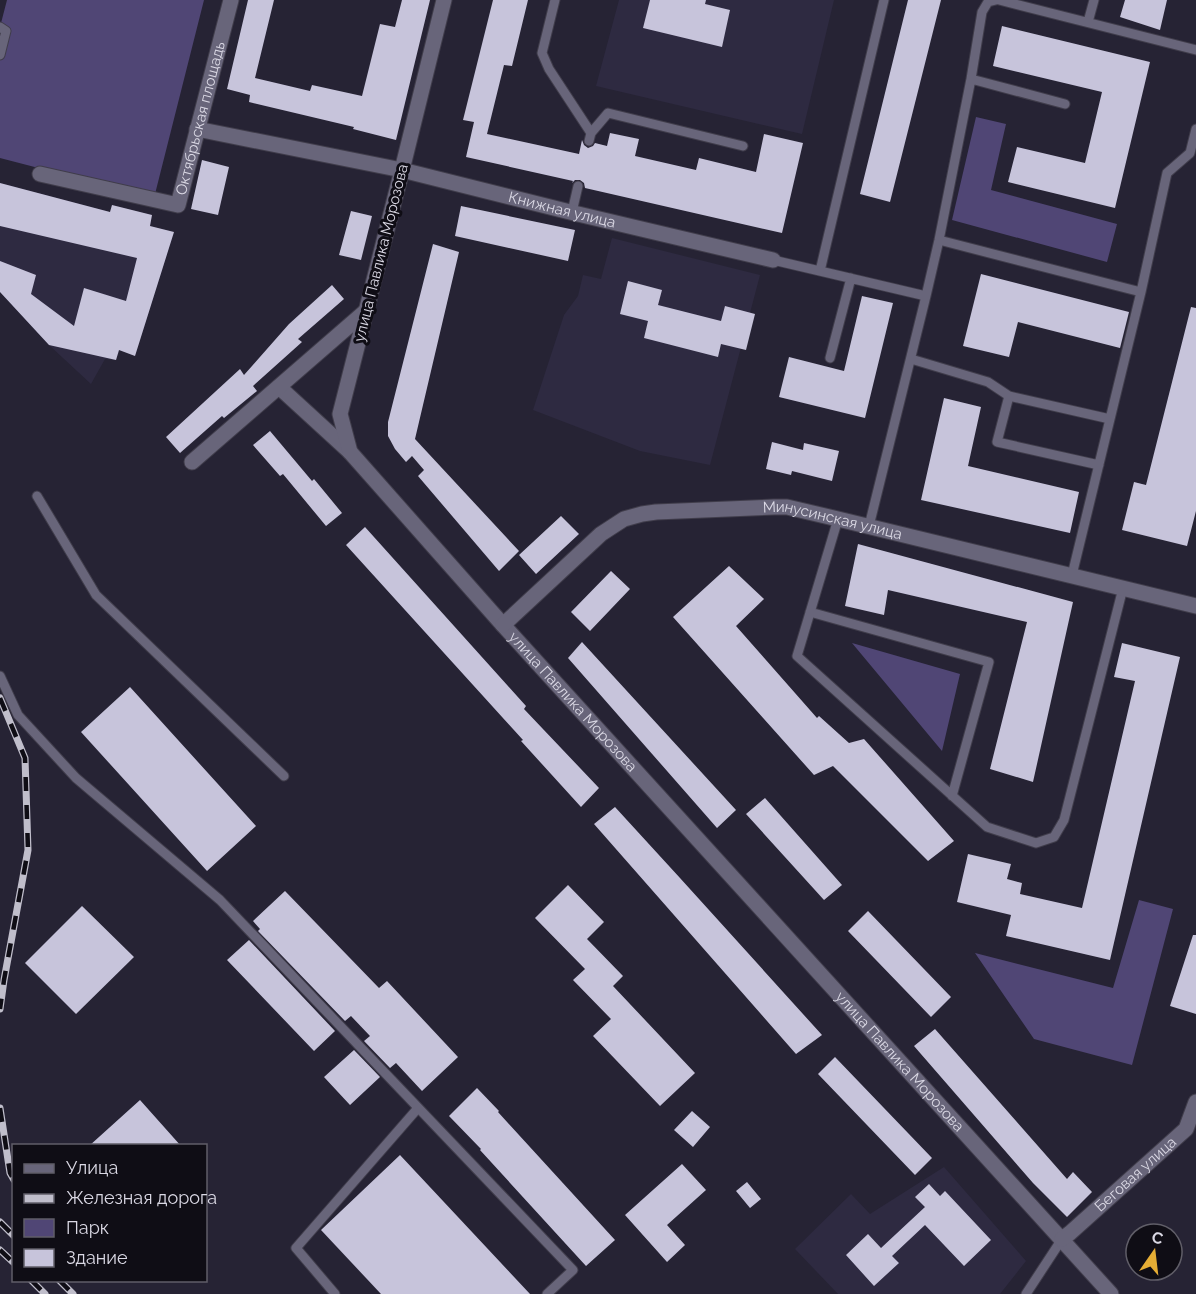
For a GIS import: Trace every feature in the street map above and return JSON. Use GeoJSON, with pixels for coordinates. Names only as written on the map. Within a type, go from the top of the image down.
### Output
{"type":"FeatureCollection","features":[{"type":"Feature","properties":{"kind":"street","name":"Октябрьская площадь"},"geometry":{"type":"LineString","coordinates":[[40,174],[178,205],[231,0]]}},
{"type":"Feature","properties":{"kind":"street","name":"улица Павлика Морозова"},"geometry":{"type":"LineString","coordinates":[[444,0],[340,414],[350,452],[503,626],[1111,1294]]}},
{"type":"Feature","properties":{"kind":"street","name":"Книжная улица"},"geometry":{"type":"LineString","coordinates":[[197,129],[402,170],[773,260]]}},
{"type":"Feature","properties":{"kind":"street"},"geometry":{"type":"LineString","coordinates":[[192,462],[366,311]]}},
{"type":"Feature","properties":{"kind":"street"},"geometry":{"type":"LineString","coordinates":[[279,387],[350,452]]}},
{"type":"Feature","properties":{"kind":"street","name":"Минусинская улица"},"geometry":{"type":"LineString","coordinates":[[503,626],[601,534],[624,519],[656,512],[774,507],[787,507],[869,526],[1196,606]]}},
{"type":"Feature","properties":{"kind":"street","name":"Беговая улица"},"geometry":{"type":"LineString","coordinates":[[1062,1239],[1186,1129],[1196,1102]]}},
{"type":"Feature","properties":{"kind":"lane"},"geometry":{"type":"LineString","coordinates":[[555,0],[542,53],[549,69],[590,137],[608,113],[743,146]]}},
{"type":"Feature","properties":{"kind":"lane"},"geometry":{"type":"LineString","coordinates":[[820,271],[884,0]]}},
{"type":"Feature","properties":{"kind":"lane"},"geometry":{"type":"LineString","coordinates":[[869,526],[927,296],[971,79],[982,12],[988,2],[997,0],[1196,50]]}},
{"type":"Feature","properties":{"kind":"lane"},"geometry":{"type":"LineString","coordinates":[[1088,22],[1094,0]]}},
{"type":"Feature","properties":{"kind":"lane"},"geometry":{"type":"LineString","coordinates":[[0,27],[6,31],[0,55]]}},
{"type":"Feature","properties":{"kind":"lane"},"geometry":{"type":"LineString","coordinates":[[971,79],[1065,104]]}},
{"type":"Feature","properties":{"kind":"lane"},"geometry":{"type":"LineString","coordinates":[[1072,575],[1141,292],[1167,173],[1190,153],[1196,129]]}},
{"type":"Feature","properties":{"kind":"lane"},"geometry":{"type":"LineString","coordinates":[[572,212],[578,186]]}},
{"type":"Feature","properties":{"kind":"lane"},"geometry":{"type":"LineString","coordinates":[[939,240],[1141,292]]}},
{"type":"Feature","properties":{"kind":"lane","name":"Книжная улица"},"geometry":{"type":"LineString","coordinates":[[773,260],[927,296]]}},
{"type":"Feature","properties":{"kind":"lane"},"geometry":{"type":"LineString","coordinates":[[830,358],[851,278]]}},
{"type":"Feature","properties":{"kind":"lane"},"geometry":{"type":"LineString","coordinates":[[911,359],[988,382],[1009,396],[1110,419]]}},
{"type":"Feature","properties":{"kind":"lane"},"geometry":{"type":"LineString","coordinates":[[1009,396],[997,442],[1099,465]]}},
{"type":"Feature","properties":{"kind":"lane"},"geometry":{"type":"LineString","coordinates":[[37,496],[96,595],[284,776]]}},
{"type":"Feature","properties":{"kind":"lane"},"geometry":{"type":"LineString","coordinates":[[838,519],[798,656],[987,827],[1036,843],[1054,837],[1064,820],[1123,588]]}},
{"type":"Feature","properties":{"kind":"lane"},"geometry":{"type":"LineString","coordinates":[[810,612],[989,662],[952,796]]}},
{"type":"Feature","properties":{"kind":"lane"},"geometry":{"type":"LineString","coordinates":[[0,676],[18,715],[76,778],[220,900],[573,1270],[547,1294]]}},
{"type":"Feature","properties":{"kind":"lane"},"geometry":{"type":"LineString","coordinates":[[334,1294],[296,1248],[418,1108]]}},
{"type":"Feature","properties":{"kind":"lane"},"geometry":{"type":"LineString","coordinates":[[1026,1294],[1062,1239]]}},
{"type":"Feature","properties":{"kind":"shaded area"},"geometry":{"type":"Polygon","coordinates":[[[619,0],[834,0],[802,134],[596,86],[619,0]]]}},
{"type":"Feature","properties":{"kind":"shaded area"},"geometry":{"type":"Polygon","coordinates":[[[0,183],[110,212],[112,205],[152,215],[150,226],[174,232],[135,356],[120,350],[116,360],[105,359],[91,384],[49,345],[0,292],[0,183]]]}},
{"type":"Feature","properties":{"kind":"shaded area"},"geometry":{"type":"Polygon","coordinates":[[[612,238],[760,275],[710,465],[640,451],[533,410],[564,315],[578,296],[583,275],[601,279],[612,238]]]}},
{"type":"Feature","properties":{"kind":"shaded area"},"geometry":{"type":"Polygon","coordinates":[[[944,1167],[1026,1261],[1000,1294],[838,1294],[795,1249],[851,1194],[870,1214],[944,1167]]]}},
{"type":"Feature","properties":{"kind":"green space"},"geometry":{"type":"Polygon","coordinates":[[[7,0],[204,0],[154,198],[0,158],[0,27],[7,0]]]}},
{"type":"Feature","properties":{"kind":"green space"},"geometry":{"type":"Polygon","coordinates":[[[976,117],[1006,124],[991,190],[1117,224],[1107,262],[952,220],[976,117]]]}},
{"type":"Feature","properties":{"kind":"green space"},"geometry":{"type":"Polygon","coordinates":[[[852,643],[960,674],[942,751],[852,643]]]}},
{"type":"Feature","properties":{"kind":"green space"},"geometry":{"type":"Polygon","coordinates":[[[1139,900],[1173,909],[1132,1065],[1034,1039],[975,953],[1113,988],[1139,900]]]}},
{"type":"Feature","properties":{"kind":"building"},"geometry":{"type":"Polygon","coordinates":[[[248,0],[274,0],[255,78],[310,91],[312,85],[362,96],[380,24],[395,27],[402,0],[430,0],[396,140],[353,129],[354,127],[249,102],[250,95],[227,89],[248,0]]]}},
{"type":"Feature","properties":{"kind":"building"},"geometry":{"type":"Polygon","coordinates":[[[493,0],[528,0],[512,66],[504,65],[487,134],[579,154],[582,140],[588,148],[595,143],[607,146],[610,133],[639,139],[635,156],[696,170],[699,158],[756,172],[764,134],[803,143],[782,233],[585,188],[584,183],[580,180],[572,183],[573,181],[466,157],[474,122],[463,120],[493,0]]]}},
{"type":"Feature","properties":{"kind":"building"},"geometry":{"type":"Polygon","coordinates":[[[650,0],[706,0],[705,4],[730,10],[722,47],[643,28],[650,0]]]}},
{"type":"Feature","properties":{"kind":"building"},"geometry":{"type":"Polygon","coordinates":[[[908,0],[941,0],[890,202],[860,194],[908,0]]]}},
{"type":"Feature","properties":{"kind":"building"},"geometry":{"type":"Polygon","coordinates":[[[1125,0],[1167,0],[1160,30],[1120,17],[1125,0]]]}},
{"type":"Feature","properties":{"kind":"building"},"geometry":{"type":"Polygon","coordinates":[[[1002,26],[1150,62],[1115,208],[1008,182],[1017,147],[1085,163],[1102,92],[993,66],[1002,26]]]}},
{"type":"Feature","properties":{"kind":"building"},"geometry":{"type":"Polygon","coordinates":[[[202,160],[229,167],[218,215],[191,209],[202,160]]]}},
{"type":"Feature","properties":{"kind":"building"},"geometry":{"type":"Polygon","coordinates":[[[0,183],[110,212],[112,205],[152,215],[150,226],[174,232],[135,356],[119,350],[116,360],[49,345],[0,292],[0,261],[36,275],[31,294],[74,326],[84,288],[126,301],[137,258],[0,226],[0,183]]]}},
{"type":"Feature","properties":{"kind":"building"},"geometry":{"type":"Polygon","coordinates":[[[461,206],[575,230],[568,261],[455,236],[461,206]]]}},
{"type":"Feature","properties":{"kind":"building"},"geometry":{"type":"Polygon","coordinates":[[[351,211],[372,216],[361,260],[339,255],[351,211]]]}},
{"type":"Feature","properties":{"kind":"building"},"geometry":{"type":"Polygon","coordinates":[[[433,244],[459,252],[415,439],[519,551],[499,571],[418,476],[424,470],[412,456],[406,462],[388,436],[388,422],[433,244]]]}},
{"type":"Feature","properties":{"kind":"building"},"geometry":{"type":"Polygon","coordinates":[[[981,274],[1129,312],[1120,348],[1018,322],[1009,357],[963,346],[981,274]]]}},
{"type":"Feature","properties":{"kind":"building"},"geometry":{"type":"Polygon","coordinates":[[[628,281],[662,290],[658,305],[721,321],[725,306],[755,314],[746,350],[721,344],[718,357],[644,338],[648,321],[620,314],[628,281]]]}},
{"type":"Feature","properties":{"kind":"building"},"geometry":{"type":"Polygon","coordinates":[[[332,285],[344,299],[298,339],[302,342],[253,386],[257,391],[224,418],[222,416],[180,453],[166,437],[240,369],[244,375],[289,324],[332,285]]]}},
{"type":"Feature","properties":{"kind":"building"},"geometry":{"type":"Polygon","coordinates":[[[862,296],[893,303],[865,418],[779,397],[789,357],[844,371],[862,296]]]}},
{"type":"Feature","properties":{"kind":"building"},"geometry":{"type":"Polygon","coordinates":[[[1191,307],[1196,308],[1196,511],[1187,546],[1122,530],[1134,482],[1146,485],[1191,307]]]}},
{"type":"Feature","properties":{"kind":"building"},"geometry":{"type":"Polygon","coordinates":[[[944,398],[981,407],[968,466],[1079,492],[1070,533],[921,500],[944,398]]]}},
{"type":"Feature","properties":{"kind":"building"},"geometry":{"type":"Polygon","coordinates":[[[270,431],[342,513],[326,526],[283,474],[280,476],[253,445],[270,431]]]}},
{"type":"Feature","properties":{"kind":"building"},"geometry":{"type":"Polygon","coordinates":[[[772,442],[803,450],[804,443],[839,451],[832,481],[792,471],[791,475],[766,469],[772,442]]]}},
{"type":"Feature","properties":{"kind":"building"},"geometry":{"type":"Polygon","coordinates":[[[561,516],[579,534],[536,574],[519,555],[561,516]]]}},
{"type":"Feature","properties":{"kind":"building"},"geometry":{"type":"Polygon","coordinates":[[[365,527],[526,706],[524,709],[599,788],[581,807],[346,545],[365,527]]]}},
{"type":"Feature","properties":{"kind":"building"},"geometry":{"type":"Polygon","coordinates":[[[858,544],[1073,602],[1033,782],[990,769],[1027,622],[888,590],[884,615],[845,606],[858,544]]]}},
{"type":"Feature","properties":{"kind":"building"},"geometry":{"type":"Polygon","coordinates":[[[729,566],[764,599],[736,626],[817,718],[819,716],[849,743],[864,739],[954,841],[928,861],[833,766],[814,775],[673,617],[729,566]]]}},
{"type":"Feature","properties":{"kind":"building"},"geometry":{"type":"Polygon","coordinates":[[[611,571],[630,589],[590,631],[571,612],[611,571]]]}},
{"type":"Feature","properties":{"kind":"building"},"geometry":{"type":"Polygon","coordinates":[[[582,642],[736,810],[717,828],[568,658],[582,642]]]}},
{"type":"Feature","properties":{"kind":"building"},"geometry":{"type":"Polygon","coordinates":[[[1122,643],[1180,657],[1110,960],[1006,936],[1011,915],[957,902],[968,854],[1011,864],[1007,879],[1022,883],[1020,894],[1082,908],[1135,681],[1114,677],[1122,643]]]}},
{"type":"Feature","properties":{"kind":"building"},"geometry":{"type":"Polygon","coordinates":[[[130,687],[256,826],[207,871],[81,732],[130,687]]]}},
{"type":"Feature","properties":{"kind":"building"},"geometry":{"type":"Polygon","coordinates":[[[765,798],[842,885],[824,900],[746,814],[765,798]]]}},
{"type":"Feature","properties":{"kind":"building"},"geometry":{"type":"Polygon","coordinates":[[[615,807],[822,1035],[796,1054],[594,824],[615,807]]]}},
{"type":"Feature","properties":{"kind":"building"},"geometry":{"type":"Polygon","coordinates":[[[568,885],[604,922],[587,939],[623,976],[613,986],[695,1073],[660,1106],[593,1036],[611,1019],[573,980],[585,969],[535,918],[568,885]]]}},
{"type":"Feature","properties":{"kind":"building"},"geometry":{"type":"Polygon","coordinates":[[[285,891],[379,988],[387,981],[458,1057],[422,1091],[396,1063],[390,1068],[364,1041],[370,1036],[351,1016],[345,1021],[258,931],[260,929],[253,921],[285,891]]]}},
{"type":"Feature","properties":{"kind":"building"},"geometry":{"type":"Polygon","coordinates":[[[82,906],[134,957],[76,1014],[25,963],[82,906]]]}},
{"type":"Feature","properties":{"kind":"building"},"geometry":{"type":"Polygon","coordinates":[[[868,911],[951,997],[931,1017],[848,931],[868,911]]]}},
{"type":"Feature","properties":{"kind":"building"},"geometry":{"type":"Polygon","coordinates":[[[1193,935],[1196,935],[1196,1014],[1170,1006],[1193,935]]]}},
{"type":"Feature","properties":{"kind":"building"},"geometry":{"type":"Polygon","coordinates":[[[249,940],[335,1031],[314,1051],[227,960],[249,940]]]}},
{"type":"Feature","properties":{"kind":"building"},"geometry":{"type":"Polygon","coordinates":[[[935,1029],[1067,1179],[1073,1172],[1092,1192],[1067,1217],[1033,1183],[914,1046],[935,1029]]]}},
{"type":"Feature","properties":{"kind":"building"},"geometry":{"type":"Polygon","coordinates":[[[354,1050],[380,1077],[350,1105],[324,1077],[354,1050]]]}},
{"type":"Feature","properties":{"kind":"building"},"geometry":{"type":"Polygon","coordinates":[[[835,1057],[932,1158],[915,1175],[818,1074],[835,1057]]]}},
{"type":"Feature","properties":{"kind":"building"},"geometry":{"type":"Polygon","coordinates":[[[477,1088],[615,1240],[586,1266],[449,1116],[477,1088]]]}},
{"type":"Feature","properties":{"kind":"building"},"geometry":{"type":"Polygon","coordinates":[[[140,1100],[179,1144],[91,1144],[140,1100]]]}},
{"type":"Feature","properties":{"kind":"building"},"geometry":{"type":"Polygon","coordinates":[[[692,1111],[710,1127],[693,1147],[674,1130],[692,1111]]]}},
{"type":"Feature","properties":{"kind":"building"},"geometry":{"type":"Polygon","coordinates":[[[400,1155],[530,1294],[381,1294],[321,1230],[400,1155]]]}},
{"type":"Feature","properties":{"kind":"building"},"geometry":{"type":"Polygon","coordinates":[[[682,1164],[706,1190],[667,1225],[685,1245],[667,1262],[625,1215],[682,1164]]]}},
{"type":"Feature","properties":{"kind":"building"},"geometry":{"type":"Polygon","coordinates":[[[747,1182],[761,1199],[750,1208],[736,1191],[747,1182]]]}},
{"type":"Feature","properties":{"kind":"building"},"geometry":{"type":"Polygon","coordinates":[[[929,1184],[940,1196],[945,1191],[991,1240],[964,1266],[925,1225],[892,1256],[899,1263],[874,1286],[846,1255],[868,1234],[881,1248],[925,1207],[915,1197],[929,1184]]]}},
{"type":"Feature","properties":{"kind":"railway"},"geometry":{"type":"LineString","coordinates":[[0,698],[25,758],[28,850],[0,1009]]}},
{"type":"Feature","properties":{"kind":"railway"},"geometry":{"type":"LineString","coordinates":[[0,1108],[12,1176]]}},
{"type":"Feature","properties":{"kind":"railway"},"geometry":{"type":"LineString","coordinates":[[0,1222],[12,1234]]}},
{"type":"Feature","properties":{"kind":"railway"},"geometry":{"type":"LineString","coordinates":[[0,1250],[12,1261]]}},
{"type":"Feature","properties":{"kind":"railway"},"geometry":{"type":"LineString","coordinates":[[33,1282],[45,1294]]}},
{"type":"Feature","properties":{"kind":"railway"},"geometry":{"type":"LineString","coordinates":[[61,1282],[73,1294]]}}]}
